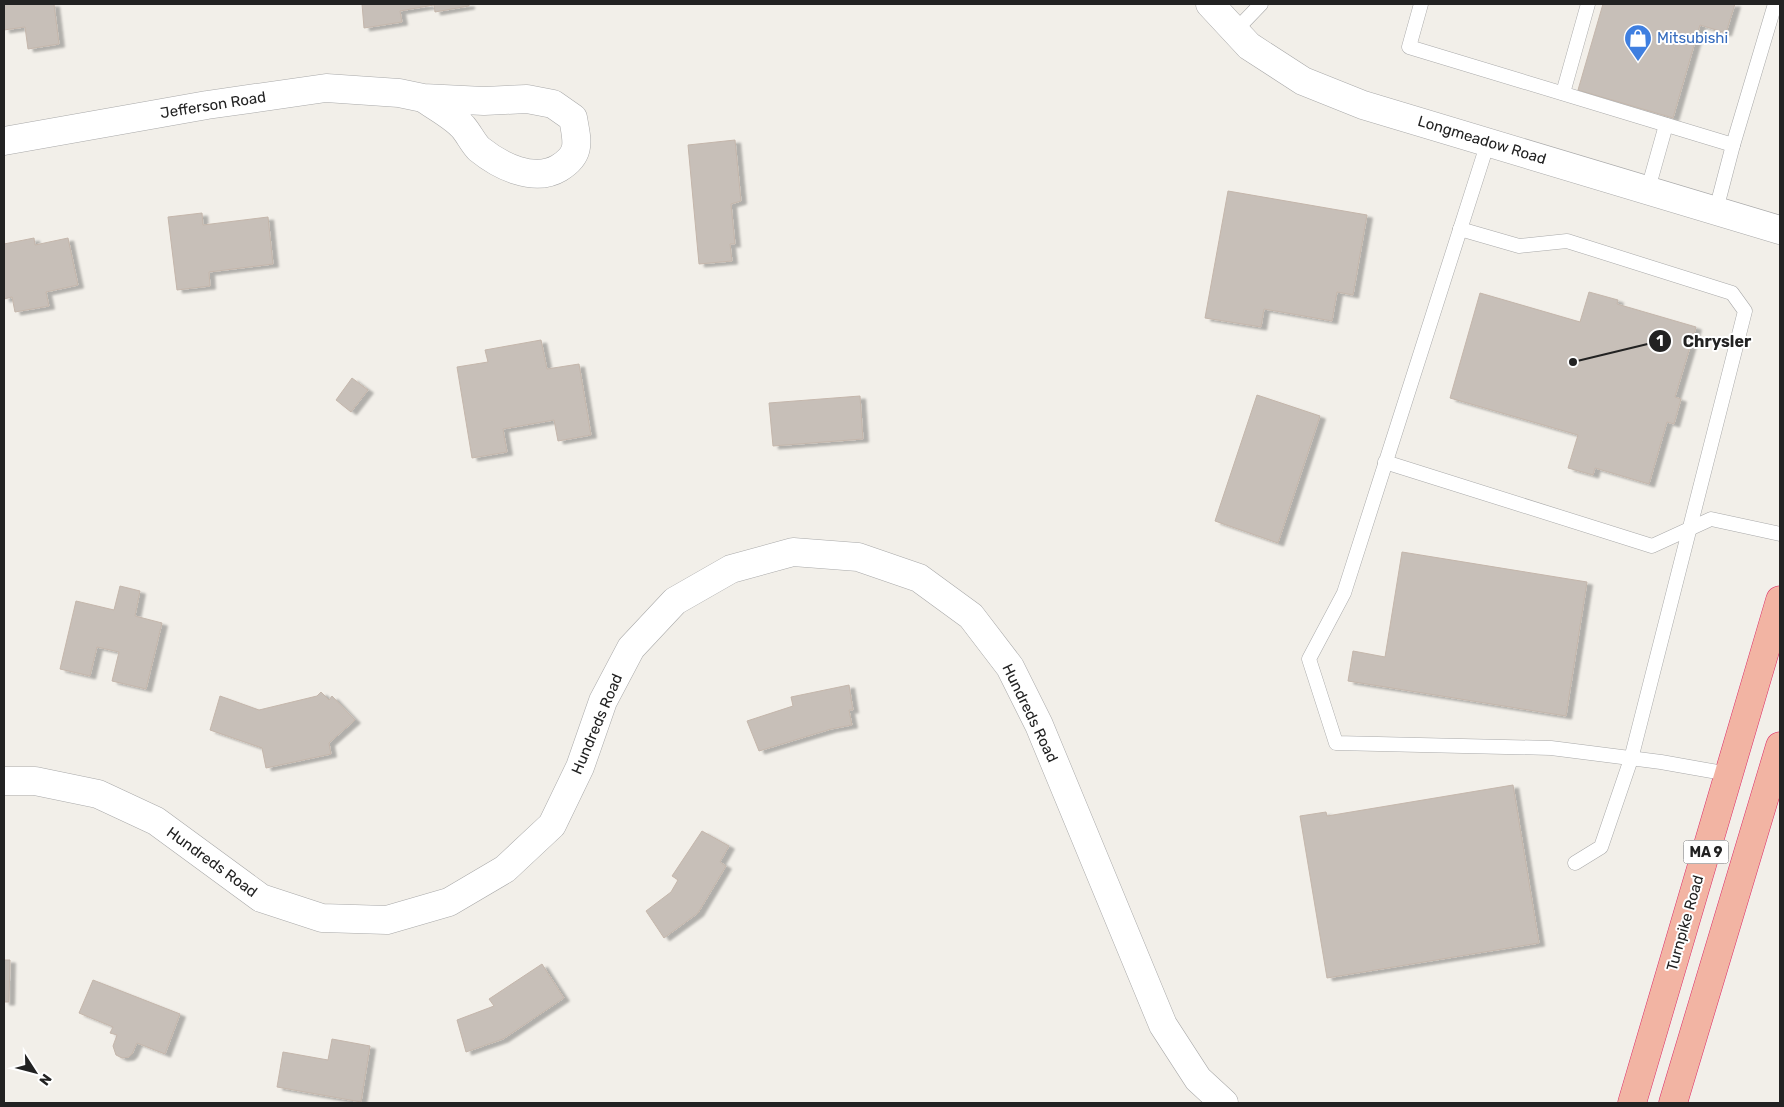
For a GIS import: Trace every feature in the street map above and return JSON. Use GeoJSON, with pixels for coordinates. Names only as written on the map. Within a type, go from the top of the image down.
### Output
{"type":"FeatureCollection","features":[{"type":"Feature","properties":{"kind":"highway","name":"Turnpike Road"},"geometry":{"type":"LineString","coordinates":[[1632,1103],[1780,600]]}},
{"type":"Feature","properties":{"kind":"highway","name":"MA 9"},"geometry":{"type":"LineString","coordinates":[[1673,1103],[1780,746]]}},
{"type":"Feature","properties":{"kind":"street","name":"Longmeadow Road"},"geometry":{"type":"LineString","coordinates":[[1210,4],[1249,46],[1303,81],[1363,105],[1780,230]]}},
{"type":"Feature","properties":{"kind":"street","name":"Jefferson Road"},"geometry":{"type":"LineString","coordinates":[[4,141],[207,105],[326,88],[399,92],[423,98],[484,101],[527,99],[554,104],[573,118],[578,145],[569,162],[551,173],[530,174],[500,163],[478,148],[463,126],[423,98]]}},
{"type":"Feature","properties":{"kind":"street","name":"Hundreds Road"},"geometry":{"type":"LineString","coordinates":[[4,781],[35,781],[98,794],[156,821],[261,898],[322,918],[387,920],[449,902],[505,869],[552,825],[580,767],[603,701],[631,648],[675,601],[731,569],[793,552],[858,557],[919,578],[934,588],[971,616],[1010,667],[1039,724],[1163,1025],[1198,1079],[1224,1103]]}},
{"type":"Feature","properties":{"kind":"lane"},"geometry":{"type":"LineString","coordinates":[[1235,31],[1261,4]]}},
{"type":"Feature","properties":{"kind":"lane"},"geometry":{"type":"LineString","coordinates":[[1421,4],[1409,47],[1666,126],[1733,144]]}},
{"type":"Feature","properties":{"kind":"lane"},"geometry":{"type":"LineString","coordinates":[[1563,93],[1588,4]]}},
{"type":"Feature","properties":{"kind":"lane"},"geometry":{"type":"LineString","coordinates":[[1716,210],[1733,144],[1775,4]]}},
{"type":"Feature","properties":{"kind":"lane"},"geometry":{"type":"LineString","coordinates":[[1648,189],[1666,126]]}},
{"type":"Feature","properties":{"kind":"lane"},"geometry":{"type":"LineString","coordinates":[[1488,142],[1344,592],[1309,659],[1336,743],[1551,748],[1631,758],[1729,774]]}},
{"type":"Feature","properties":{"kind":"lane"},"geometry":{"type":"LineString","coordinates":[[1460,229],[1519,246],[1567,241],[1732,293],[1745,311],[1631,758],[1601,847],[1575,863]]}},
{"type":"Feature","properties":{"kind":"lane"},"geometry":{"type":"LineString","coordinates":[[1385,462],[1652,546],[1711,518],[1780,534]]}},
{"type":"Feature","properties":{"kind":"building"},"geometry":{"type":"Polygon","coordinates":[[[4,4],[54,4],[59,44],[28,49],[25,27],[4,30],[4,4]]]}},
{"type":"Feature","properties":{"kind":"building"},"geometry":{"type":"Polygon","coordinates":[[[362,4],[469,4],[469,6],[435,12],[434,5],[400,11],[402,22],[364,28],[362,4]]]}},
{"type":"Feature","properties":{"kind":"building","name":"Mitsubishi"},"geometry":{"type":"Polygon","coordinates":[[[1603,4],[1735,4],[1726,33],[1700,25],[1673,118],[1578,90],[1603,4]]]}},
{"type":"Feature","properties":{"kind":"building"},"geometry":{"type":"Polygon","coordinates":[[[735,140],[741,201],[731,204],[735,244],[730,244],[732,261],[699,264],[688,145],[735,140]]]}},
{"type":"Feature","properties":{"kind":"building"},"geometry":{"type":"Polygon","coordinates":[[[1228,191],[1367,215],[1353,295],[1337,292],[1332,321],[1264,309],[1261,327],[1205,318],[1228,191]]]}},
{"type":"Feature","properties":{"kind":"building"},"geometry":{"type":"Polygon","coordinates":[[[202,213],[203,225],[268,217],[273,264],[209,272],[210,286],[177,290],[168,217],[202,213]]]}},
{"type":"Feature","properties":{"kind":"building"},"geometry":{"type":"Polygon","coordinates":[[[34,238],[35,245],[68,238],[78,285],[46,292],[49,306],[15,312],[12,297],[4,299],[4,244],[34,238]]]}},
{"type":"Feature","properties":{"kind":"building"},"geometry":{"type":"Polygon","coordinates":[[[1589,292],[1618,300],[1617,304],[1696,327],[1675,397],[1681,399],[1674,424],[1667,422],[1649,484],[1595,468],[1593,475],[1568,468],[1578,435],[1450,398],[1480,293],[1580,322],[1589,292]]]}},
{"type":"Feature","properties":{"kind":"building"},"geometry":{"type":"Polygon","coordinates":[[[541,340],[547,369],[579,364],[591,435],[558,441],[554,420],[503,429],[507,452],[472,458],[457,367],[488,362],[485,350],[541,340]]]}},
{"type":"Feature","properties":{"kind":"building"},"geometry":{"type":"Polygon","coordinates":[[[352,378],[368,390],[351,412],[336,400],[352,378]]]}},
{"type":"Feature","properties":{"kind":"building"},"geometry":{"type":"Polygon","coordinates":[[[1257,395],[1320,416],[1278,543],[1215,521],[1257,395]]]}},
{"type":"Feature","properties":{"kind":"building"},"geometry":{"type":"Polygon","coordinates":[[[860,396],[863,439],[773,446],[769,403],[860,396]]]}},
{"type":"Feature","properties":{"kind":"building"},"geometry":{"type":"Polygon","coordinates":[[[1402,552],[1587,582],[1566,716],[1348,681],[1353,651],[1385,657],[1402,552]]]}},
{"type":"Feature","properties":{"kind":"building"},"geometry":{"type":"Polygon","coordinates":[[[120,586],[140,591],[135,616],[162,623],[146,689],[112,681],[119,652],[97,647],[90,676],[60,669],[76,601],[114,610],[120,586]]]}},
{"type":"Feature","properties":{"kind":"building"},"geometry":{"type":"Polygon","coordinates":[[[849,685],[853,710],[849,710],[852,725],[831,729],[759,751],[747,721],[793,706],[791,697],[849,685]]]}},
{"type":"Feature","properties":{"kind":"building"},"geometry":{"type":"Polygon","coordinates":[[[321,692],[329,700],[332,696],[355,720],[329,743],[331,754],[266,768],[262,748],[210,730],[220,696],[259,710],[317,696],[321,692]]]}},
{"type":"Feature","properties":{"kind":"building"},"geometry":{"type":"Polygon","coordinates":[[[1513,785],[1539,943],[1327,978],[1300,816],[1326,812],[1327,816],[1513,785]]]}},
{"type":"Feature","properties":{"kind":"building"},"geometry":{"type":"Polygon","coordinates":[[[702,831],[729,846],[720,862],[726,866],[698,913],[664,938],[646,911],[671,892],[678,880],[672,876],[702,831]]]}},
{"type":"Feature","properties":{"kind":"building"},"geometry":{"type":"Polygon","coordinates":[[[4,960],[10,960],[9,1002],[4,1002],[4,960]]]}},
{"type":"Feature","properties":{"kind":"building"},"geometry":{"type":"Polygon","coordinates":[[[542,964],[564,998],[503,1039],[466,1052],[457,1020],[494,1006],[489,999],[542,964]]]}},
{"type":"Feature","properties":{"kind":"building"},"geometry":{"type":"Polygon","coordinates":[[[93,980],[180,1014],[165,1054],[137,1043],[129,1057],[122,1058],[116,1055],[113,1046],[117,1035],[110,1033],[113,1027],[79,1013],[93,980]]]}},
{"type":"Feature","properties":{"kind":"building"},"geometry":{"type":"Polygon","coordinates":[[[332,1039],[370,1046],[361,1102],[277,1087],[283,1052],[328,1060],[332,1039]]]}},
{"type":"Feature","properties":{"kind":"place","name":"Mitsubishi"},"geometry":{"type":"Point","coordinates":[1638,62]}},
{"type":"Feature","properties":{"kind":"place","name":"Chrysler"},"geometry":{"type":"Point","coordinates":[1573,362]}}]}
